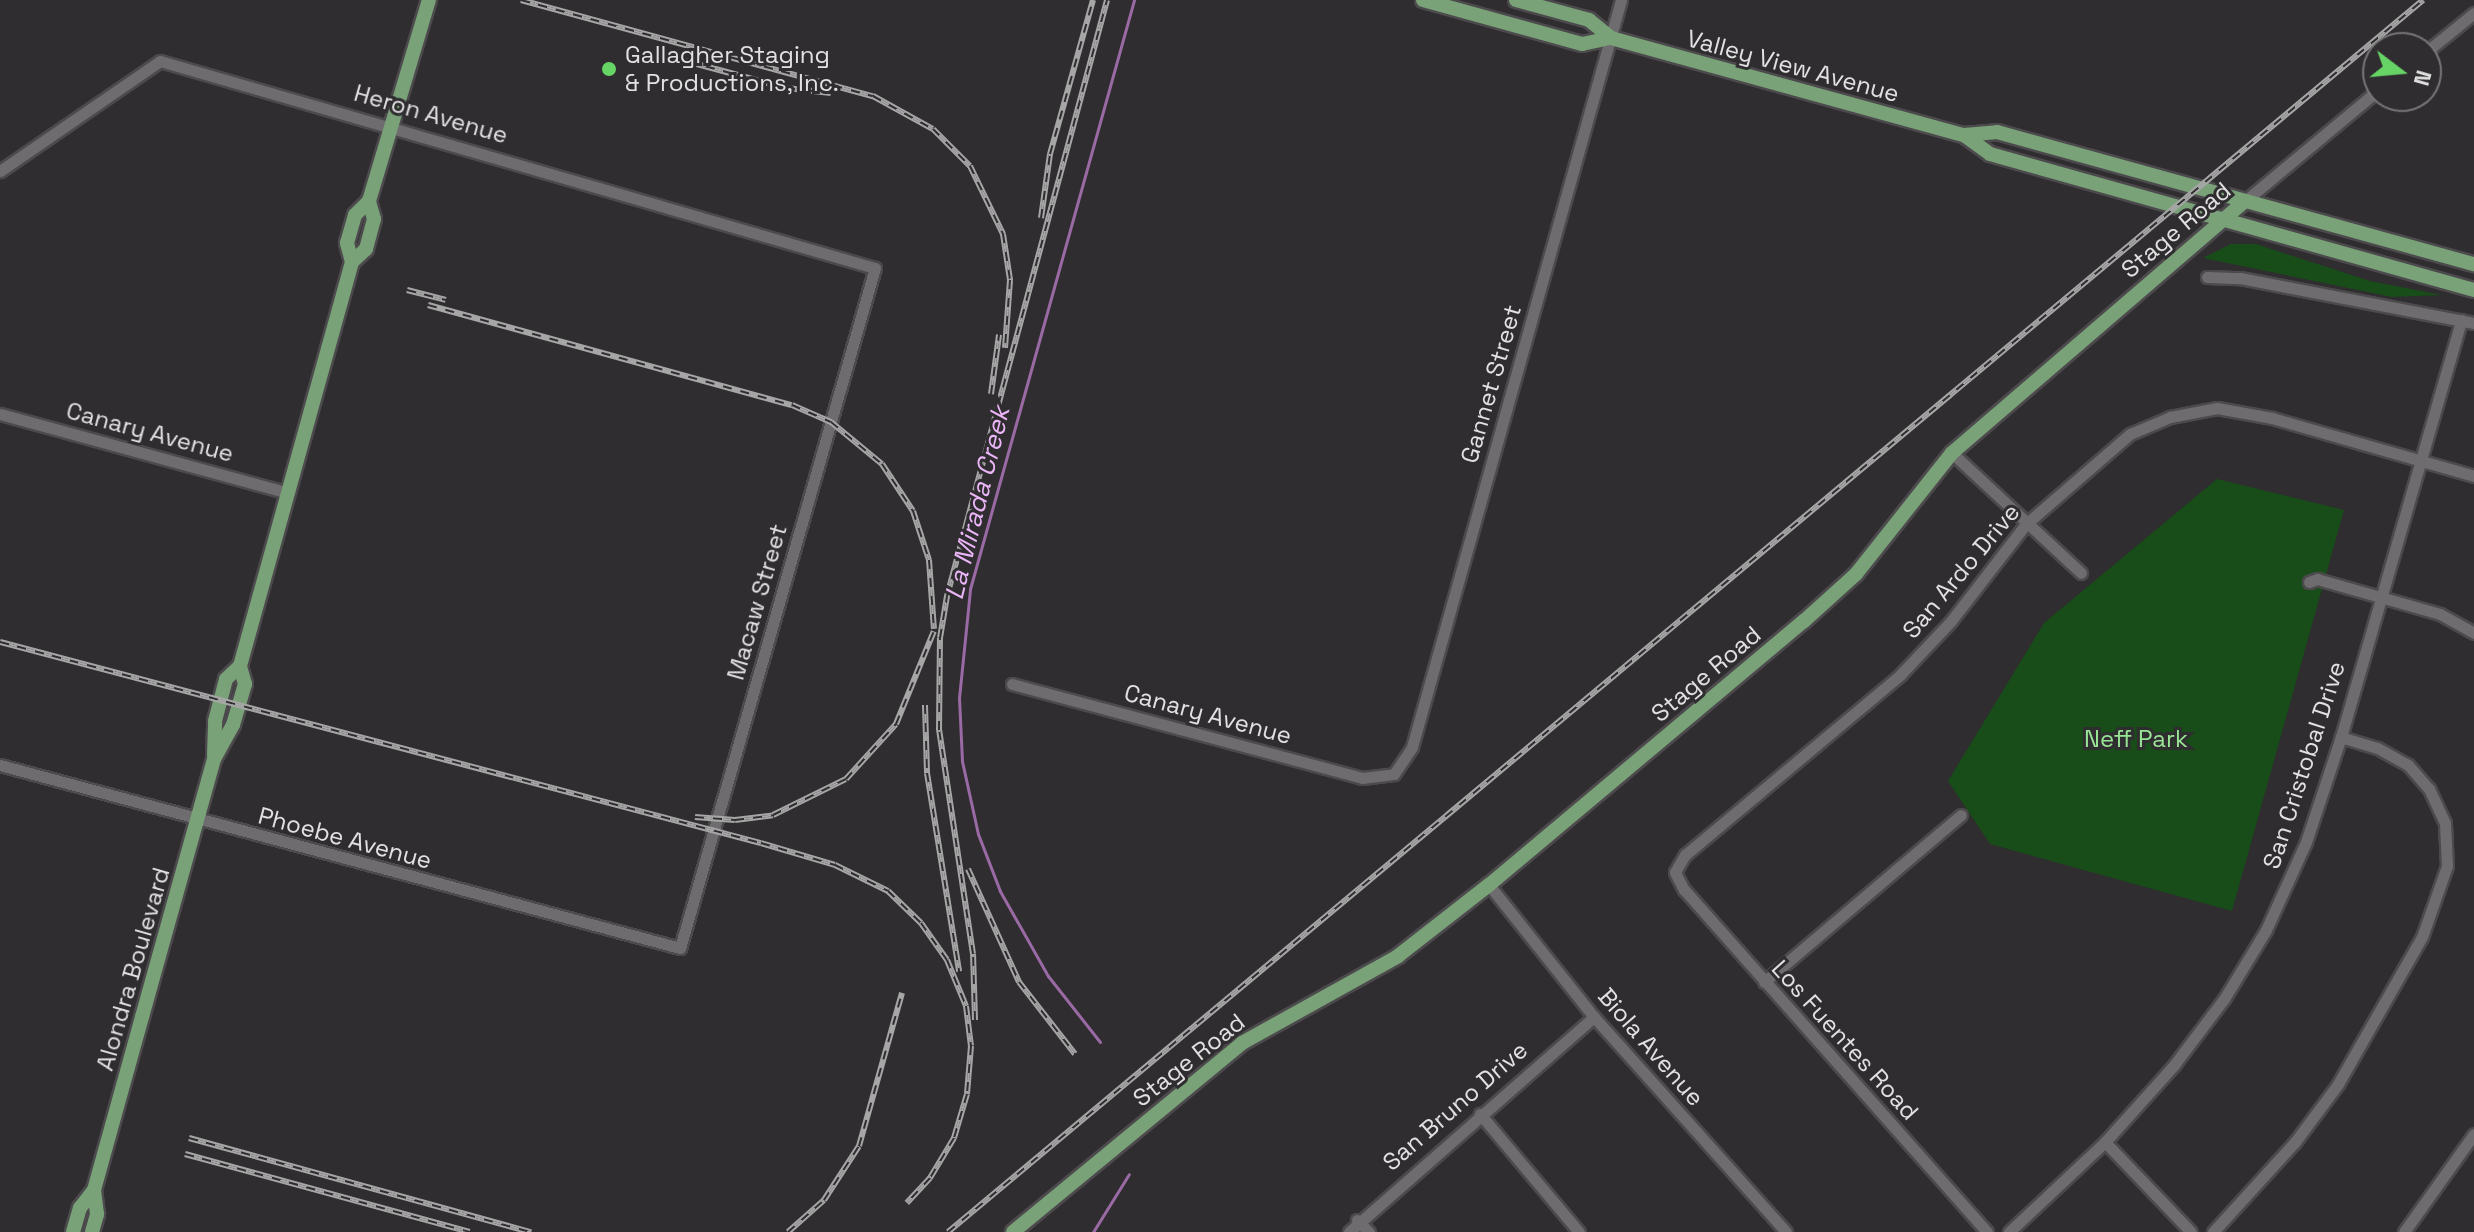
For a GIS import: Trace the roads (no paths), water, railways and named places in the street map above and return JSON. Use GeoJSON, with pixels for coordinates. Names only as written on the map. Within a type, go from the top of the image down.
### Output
{"type":"FeatureCollection","features":[{"type":"Feature","properties":{"kind":"main road","name":"Valley View Avenue"},"geometry":{"type":"LineString","coordinates":[[1423,0],[1582,44],[1611,38]]}},
{"type":"Feature","properties":{"kind":"main road","name":"Valley View Avenue"},"geometry":{"type":"LineString","coordinates":[[1516,0],[1589,20],[1611,38],[1964,135],[1997,132],[2474,264]]}},
{"type":"Feature","properties":{"kind":"main road","name":"Alondra Boulevard"},"geometry":{"type":"LineString","coordinates":[[73,1232],[80,1208],[94,1190],[214,759],[215,721],[224,687],[240,666],[288,493],[352,262],[347,243],[355,215],[369,201],[426,1]]}},
{"type":"Feature","properties":{"kind":"main road","name":"Valley View Avenue"},"geometry":{"type":"LineString","coordinates":[[1964,135],[1990,154],[2219,222],[2474,290]]}},
{"type":"Feature","properties":{"kind":"main road","name":"Stage Road"},"geometry":{"type":"LineString","coordinates":[[1013,1232],[1242,1043],[1398,956],[1489,885],[1856,574],[1952,453],[2245,201]]}},
{"type":"Feature","properties":{"kind":"main road","name":"Alondra Boulevard"},"geometry":{"type":"LineString","coordinates":[[92,1232],[97,1214],[94,1190]]}},
{"type":"Feature","properties":{"kind":"street","name":"Gannet Street"},"geometry":{"type":"LineString","coordinates":[[1394,774],[1412,747],[1621,0]]}},
{"type":"Feature","properties":{"kind":"street"},"geometry":{"type":"LineString","coordinates":[[2442,39],[2474,13]]}},
{"type":"Feature","properties":{"kind":"street","name":"Heron Avenue"},"geometry":{"type":"LineString","coordinates":[[0,171],[160,61],[391,124],[875,268]]}},
{"type":"Feature","properties":{"kind":"street","name":"Stage Road"},"geometry":{"type":"LineString","coordinates":[[2245,201],[2362,103]]}},
{"type":"Feature","properties":{"kind":"street","name":"Macaw Street"},"geometry":{"type":"LineString","coordinates":[[680,948],[875,268]]}},
{"type":"Feature","properties":{"kind":"street"},"geometry":{"type":"LineString","coordinates":[[2207,277],[2240,278],[2474,323]]}},
{"type":"Feature","properties":{"kind":"street","name":"San Cristobal Drive"},"geometry":{"type":"LineString","coordinates":[[2009,1232],[2105,1142],[2174,1065],[2251,956],[2306,842],[2341,737],[2378,597],[2461,320]]}},
{"type":"Feature","properties":{"kind":"street","name":"San Ardo Drive"},"geometry":{"type":"LineString","coordinates":[[1675,872],[1685,855],[1900,675],[1951,621],[2026,524],[2130,434],[2170,417],[2217,408],[2474,476]]}},
{"type":"Feature","properties":{"kind":"street","name":"Canary Avenue"},"geometry":{"type":"LineString","coordinates":[[0,414],[288,493]]}},
{"type":"Feature","properties":{"kind":"street"},"geometry":{"type":"LineString","coordinates":[[1952,453],[2081,573]]}},
{"type":"Feature","properties":{"kind":"street"},"geometry":{"type":"LineString","coordinates":[[2309,582],[2317,579],[2440,614],[2474,633]]}},
{"type":"Feature","properties":{"kind":"street","name":"Canary Avenue"},"geometry":{"type":"LineString","coordinates":[[1012,684],[1362,778],[1394,774]]}},
{"type":"Feature","properties":{"kind":"street"},"geometry":{"type":"LineString","coordinates":[[2213,1232],[2287,1152],[2338,1084],[2422,937],[2447,866],[2445,823],[2429,789],[2408,765],[2377,748],[2341,737]]}},
{"type":"Feature","properties":{"kind":"street","name":"Phoebe Avenue"},"geometry":{"type":"LineString","coordinates":[[0,765],[680,948]]}},
{"type":"Feature","properties":{"kind":"street"},"geometry":{"type":"LineString","coordinates":[[1764,982],[1961,815]]}},
{"type":"Feature","properties":{"kind":"street","name":"Los Fuentes Road"},"geometry":{"type":"LineString","coordinates":[[1675,872],[1684,890],[1987,1232]]}},
{"type":"Feature","properties":{"kind":"street","name":"Biola Avenue"},"geometry":{"type":"LineString","coordinates":[[1489,885],[1594,1017],[1786,1232]]}},
{"type":"Feature","properties":{"kind":"street","name":"San Bruno Drive"},"geometry":{"type":"LineString","coordinates":[[1349,1232],[1357,1220],[1594,1017]]}},
{"type":"Feature","properties":{"kind":"street"},"geometry":{"type":"LineString","coordinates":[[1480,1114],[1579,1232]]}},
{"type":"Feature","properties":{"kind":"street"},"geometry":{"type":"LineString","coordinates":[[2404,1232],[2474,1134]]}},
{"type":"Feature","properties":{"kind":"street"},"geometry":{"type":"LineString","coordinates":[[2105,1142],[2191,1232]]}},
{"type":"Feature","properties":{"kind":"street"},"geometry":{"type":"LineString","coordinates":[[1357,1220],[1369,1232]]}},
{"type":"Feature","properties":{"kind":"waterway","name":"La Mirada Creek"},"geometry":{"type":"LineString","coordinates":[[1100,1042],[1048,976],[1000,891],[978,834],[962,761],[959,698],[970,589],[1134,0]]}},
{"type":"Feature","properties":{"kind":"waterway","name":"La Mirada Creek"},"geometry":{"type":"LineString","coordinates":[[1093,1232],[1129,1174]]}},
{"type":"Feature","properties":{"kind":"railway"},"geometry":{"type":"LineString","coordinates":[[521,0],[873,96],[933,129],[970,166],[1003,234],[1010,280],[1005,348]]}},
{"type":"Feature","properties":{"kind":"railway"},"geometry":{"type":"LineString","coordinates":[[1041,218],[1050,154],[1093,0]]}},
{"type":"Feature","properties":{"kind":"railway"},"geometry":{"type":"LineString","coordinates":[[975,1020],[973,954],[939,730],[940,638],[947,596],[1107,0]]}},
{"type":"Feature","properties":{"kind":"railway"},"geometry":{"type":"LineString","coordinates":[[948,1232],[2423,0]]}},
{"type":"Feature","properties":{"kind":"railway"},"geometry":{"type":"LineString","coordinates":[[671,57],[786,88],[831,93]]}},
{"type":"Feature","properties":{"kind":"railway"},"geometry":{"type":"LineString","coordinates":[[407,290],[446,300]]}},
{"type":"Feature","properties":{"kind":"railway"},"geometry":{"type":"LineString","coordinates":[[428,305],[792,405],[831,422],[882,464],[913,511],[929,560],[934,629]]}},
{"type":"Feature","properties":{"kind":"railway"},"geometry":{"type":"LineString","coordinates":[[991,394],[999,335]]}},
{"type":"Feature","properties":{"kind":"railway"},"geometry":{"type":"LineString","coordinates":[[695,817],[735,820],[773,815],[846,779],[896,724],[934,631]]}},
{"type":"Feature","properties":{"kind":"railway"},"geometry":{"type":"LineString","coordinates":[[0,642],[761,843],[835,865],[888,891],[921,923],[947,960],[966,1006],[971,1046],[967,1094],[954,1138],[930,1178],[907,1203]]}},
{"type":"Feature","properties":{"kind":"railway"},"geometry":{"type":"LineString","coordinates":[[925,705],[927,773],[959,971]]}},
{"type":"Feature","properties":{"kind":"railway"},"geometry":{"type":"LineString","coordinates":[[968,869],[1019,982],[1075,1054]]}},
{"type":"Feature","properties":{"kind":"railway"},"geometry":{"type":"LineString","coordinates":[[788,1232],[824,1200],[859,1146],[902,993]]}},
{"type":"Feature","properties":{"kind":"railway"},"geometry":{"type":"LineString","coordinates":[[189,1138],[531,1232]]}},
{"type":"Feature","properties":{"kind":"railway"},"geometry":{"type":"LineString","coordinates":[[185,1154],[470,1232]]}},
{"type":"Feature","properties":{"kind":"place","name":"Gallagher Staging & Productions, Inc."},"geometry":{"type":"Point","coordinates":[609,69]}},
{"type":"Feature","properties":{"kind":"park label","name":"Neff Park"},"geometry":{"type":"Point","coordinates":[2136,739]}}]}
